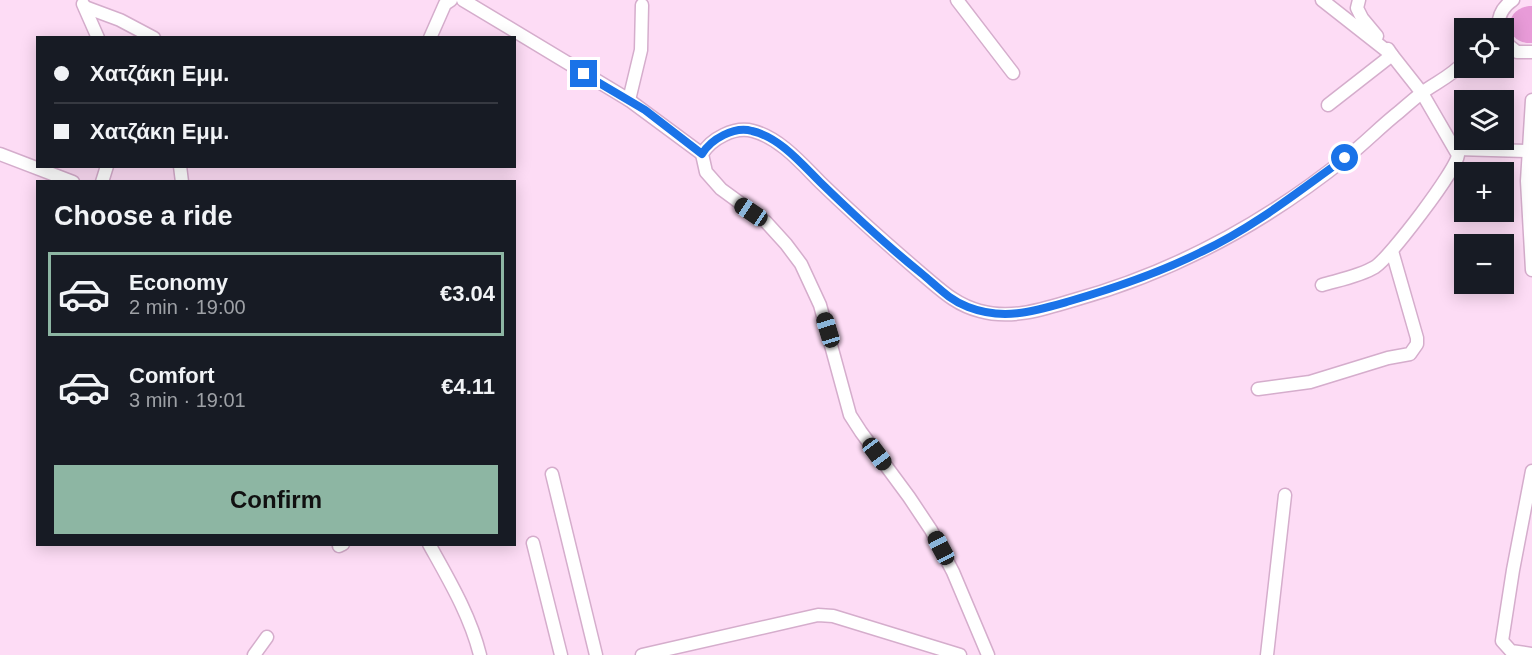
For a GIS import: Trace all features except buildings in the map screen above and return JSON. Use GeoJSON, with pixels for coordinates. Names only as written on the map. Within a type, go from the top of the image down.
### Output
{"type":"FeatureCollection","features":[{"type":"Feature","properties":{"kind":"street"},"geometry":{"type":"LineString","coordinates":[[431,36],[445,4],[451,0]]}},
{"type":"Feature","properties":{"kind":"street"},"geometry":{"type":"LineString","coordinates":[[464,0],[629,100],[702,154],[706,172],[721,189],[766,222],[786,244],[801,264],[820,305],[850,415],[932,530],[970,609],[988,655]]}},
{"type":"Feature","properties":{"kind":"street"},"geometry":{"type":"LineString","coordinates":[[957,0],[1013,73]]}},
{"type":"Feature","properties":{"kind":"street"},"geometry":{"type":"LineString","coordinates":[[1322,0],[1392,55]]}},
{"type":"Feature","properties":{"kind":"street"},"geometry":{"type":"LineString","coordinates":[[1359,0],[1357,8],[1362,18],[1422,93],[1454,146]]}},
{"type":"Feature","properties":{"kind":"street"},"geometry":{"type":"LineString","coordinates":[[1501,18],[1505,6],[1513,0]]}},
{"type":"Feature","properties":{"kind":"street"},"geometry":{"type":"LineString","coordinates":[[83,4],[97,36]]}},
{"type":"Feature","properties":{"kind":"street"},"geometry":{"type":"LineString","coordinates":[[83,4],[150,36]]}},
{"type":"Feature","properties":{"kind":"street"},"geometry":{"type":"LineString","coordinates":[[629,100],[641,50],[642,5]]}},
{"type":"Feature","properties":{"kind":"street"},"geometry":{"type":"LineString","coordinates":[[1328,105],[1392,55]]}},
{"type":"Feature","properties":{"kind":"street"},"geometry":{"type":"LineString","coordinates":[[702,154],[713,141],[737,131],[753,131],[771,139],[802,164],[892,250],[940,291],[966,306],[990,313],[1006,315],[1029,313],[1115,289],[1202,252],[1270,212],[1345,158],[1422,93],[1454,71]]}},
{"type":"Feature","properties":{"kind":"street"},"geometry":{"type":"LineString","coordinates":[[1532,100],[1528,212],[1532,270]]}},
{"type":"Feature","properties":{"kind":"street"},"geometry":{"type":"LineString","coordinates":[[1514,149],[1530,149]]}},
{"type":"Feature","properties":{"kind":"street"},"geometry":{"type":"LineString","coordinates":[[1322,285],[1370,270],[1385,259],[1449,174],[1457,160],[1456,150]]}},
{"type":"Feature","properties":{"kind":"street"},"geometry":{"type":"LineString","coordinates":[[0,154],[36,168]]}},
{"type":"Feature","properties":{"kind":"street"},"geometry":{"type":"LineString","coordinates":[[36,168],[68,180]]}},
{"type":"Feature","properties":{"kind":"street"},"geometry":{"type":"LineString","coordinates":[[1258,389],[1310,382],[1388,358],[1410,354],[1415,350],[1417,338],[1392,251]]}},
{"type":"Feature","properties":{"kind":"street"},"geometry":{"type":"LineString","coordinates":[[1532,471],[1502,641],[1511,651],[1532,654]]}},
{"type":"Feature","properties":{"kind":"street"},"geometry":{"type":"LineString","coordinates":[[552,474],[596,655]]}},
{"type":"Feature","properties":{"kind":"street"},"geometry":{"type":"LineString","coordinates":[[1267,655],[1285,495]]}},
{"type":"Feature","properties":{"kind":"street"},"geometry":{"type":"LineString","coordinates":[[533,543],[561,655]]}},
{"type":"Feature","properties":{"kind":"street"},"geometry":{"type":"LineString","coordinates":[[430,546],[464,607],[480,655]]}},
{"type":"Feature","properties":{"kind":"street"},"geometry":{"type":"LineString","coordinates":[[642,655],[818,615],[833,616],[960,655]]}},
{"type":"Feature","properties":{"kind":"street"},"geometry":{"type":"LineString","coordinates":[[254,655],[267,637]]}},
{"type":"Feature","properties":{"kind":"shaded area"},"geometry":{"type":"Polygon","coordinates":[[[1532,6],[1532,43],[1523,42],[1514,36],[1514,18],[1512,18],[1520,9],[1532,6]]]}},
{"type":"Feature","properties":{"kind":"route"},"geometry":{"type":"LineString","coordinates":[[584,74],[645,110],[702,154],[713,141],[737,131],[753,131],[771,139],[802,164],[892,250],[940,291],[954,301],[979,311],[1006,315],[1029,313],[1115,289],[1202,252],[1270,212],[1345,158]]}}]}
